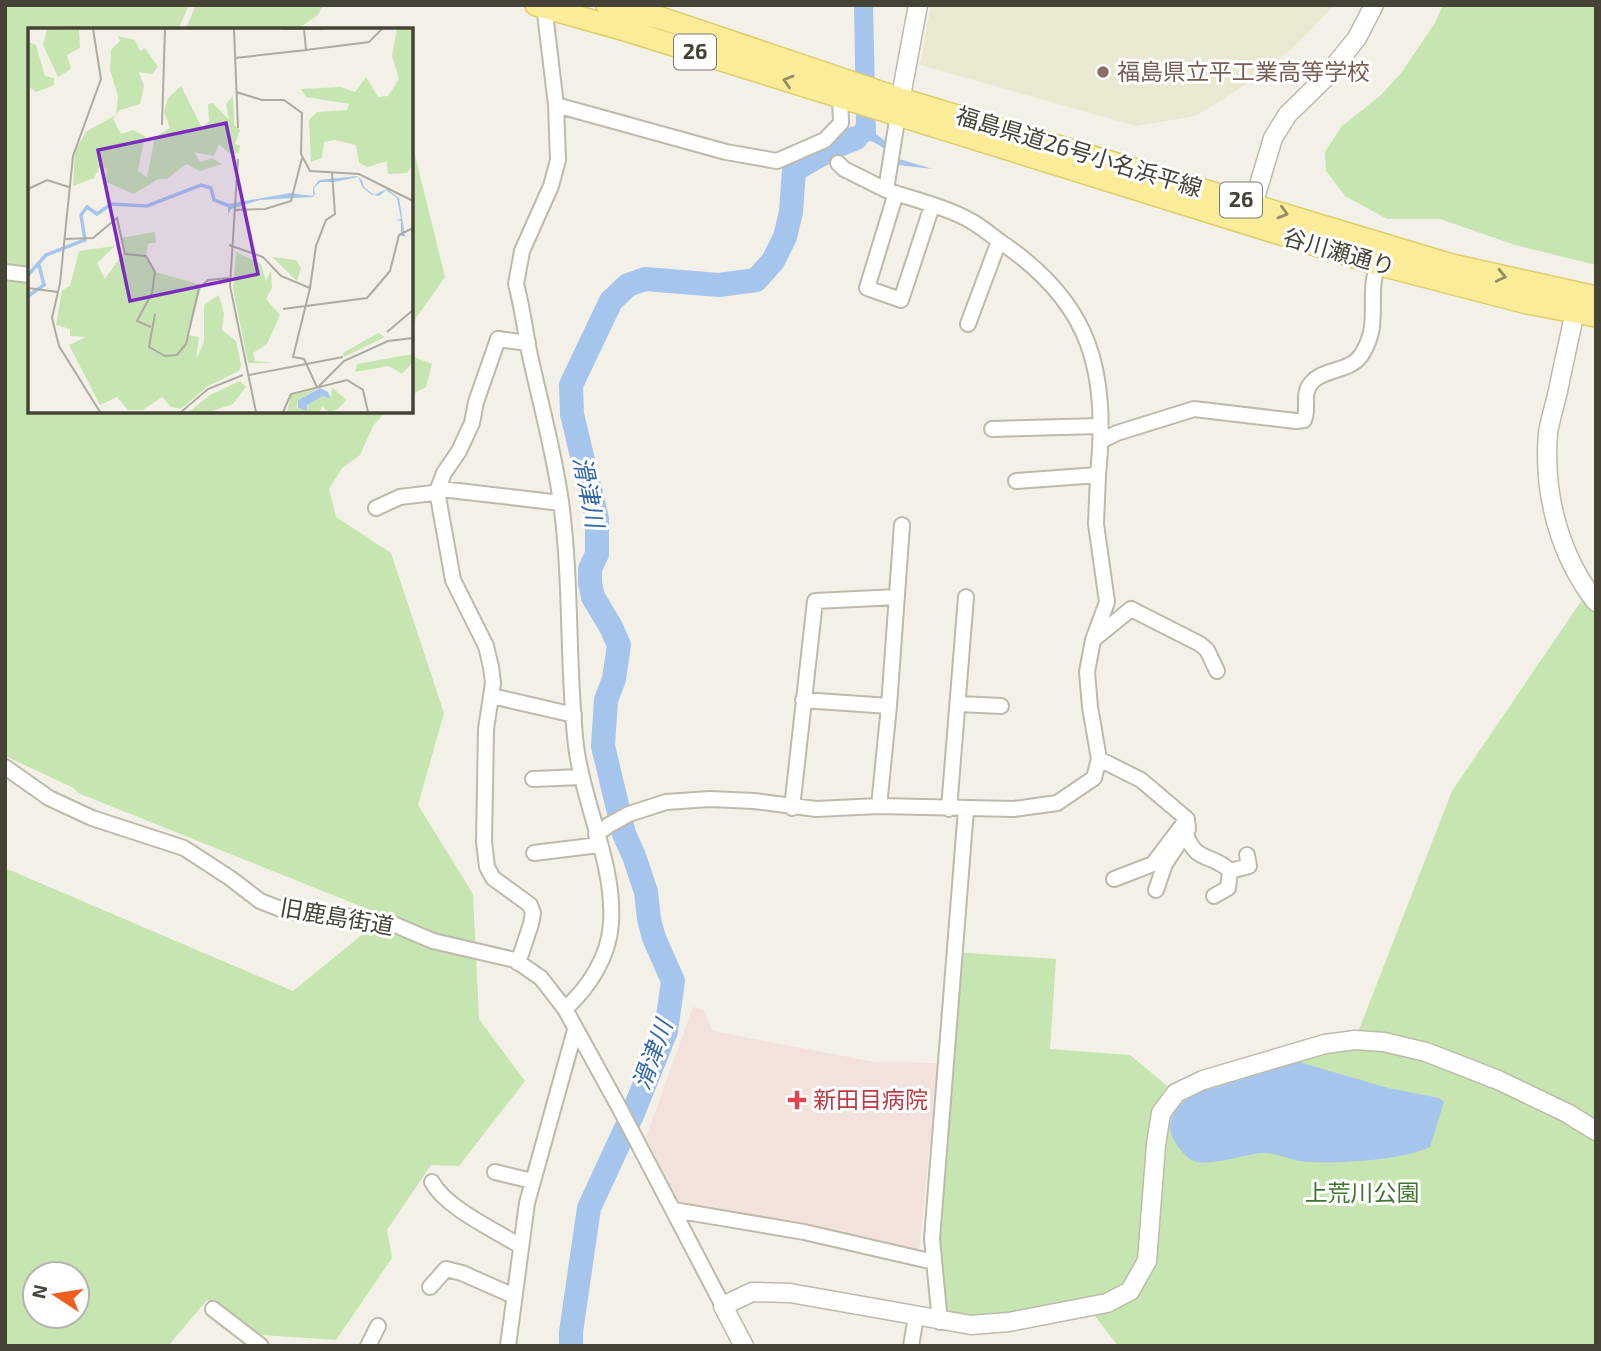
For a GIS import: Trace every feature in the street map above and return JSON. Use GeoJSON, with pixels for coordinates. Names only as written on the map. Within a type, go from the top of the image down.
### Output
{"type":"FeatureCollection","features":[{"type":"Feature","properties":{"kind":"main road","name":"福島県道26号小名浜平線"},"geometry":{"type":"LineString","coordinates":[[607,5],[665,12],[847,94],[1253,204],[1452,265],[1583,301]]}},
{"type":"Feature","properties":{"kind":"main road","name":"26"},"geometry":{"type":"LineString","coordinates":[[541,6],[847,94]]}},
{"type":"Feature","properties":{"kind":"main road","name":"谷川瀬通り"},"geometry":{"type":"LineString","coordinates":[[893,105],[1247,225],[1459,287],[1583,301],[1596,316]]}},
{"type":"Feature","properties":{"kind":"street"},"geometry":{"type":"LineString","coordinates":[[918,5],[893,105],[891,191],[867,288],[901,300],[932,206]]}},
{"type":"Feature","properties":{"kind":"street"},"geometry":{"type":"LineString","coordinates":[[1247,225],[1273,138],[1288,114],[1324,79],[1357,38],[1374,5]]}},
{"type":"Feature","properties":{"kind":"street"},"geometry":{"type":"LineString","coordinates":[[541,6],[556,105],[558,160],[551,186],[522,251],[516,284],[561,503],[573,715],[581,777],[610,890],[611,924],[606,949],[595,974],[565,1009]]}},
{"type":"Feature","properties":{"kind":"street"},"geometry":{"type":"LineString","coordinates":[[556,105],[726,152],[777,161],[825,140],[841,123],[847,94]]}},
{"type":"Feature","properties":{"kind":"street"},"geometry":{"type":"LineString","coordinates":[[534,853],[598,840],[609,825],[629,814],[666,802],[710,799],[754,801],[792,808],[880,806],[1014,809],[1057,803],[1094,778],[1099,760],[1087,672],[1093,640],[1107,602],[1096,524],[1101,434],[1097,380],[1084,330],[1073,310],[1049,279],[1026,259],[970,220],[891,191],[844,169],[838,163]]}},
{"type":"Feature","properties":{"kind":"street"},"geometry":{"type":"LineString","coordinates":[[968,324],[999,241]]}},
{"type":"Feature","properties":{"kind":"street"},"geometry":{"type":"LineString","coordinates":[[992,429],[1117,433],[1194,410],[1304,420],[1308,411],[1306,396],[1315,378],[1353,365],[1362,355],[1373,330],[1373,291],[1377,264]]}},
{"type":"Feature","properties":{"kind":"street"},"geometry":{"type":"LineString","coordinates":[[5,272],[28,275]]}},
{"type":"Feature","properties":{"kind":"street"},"geometry":{"type":"LineString","coordinates":[[1583,301],[1548,433],[1549,466],[1552,511],[1561,541],[1596,602]]}},
{"type":"Feature","properties":{"kind":"street"},"geometry":{"type":"LineString","coordinates":[[518,963],[533,913],[530,905],[500,885],[487,867],[484,842],[486,729],[493,683],[486,646],[453,580],[437,491],[444,473],[459,451],[472,424],[476,401],[498,339],[528,342]]}},
{"type":"Feature","properties":{"kind":"street"},"geometry":{"type":"LineString","coordinates":[[1016,481],[1098,475]]}},
{"type":"Feature","properties":{"kind":"street"},"geometry":{"type":"LineString","coordinates":[[376,508],[400,497],[441,489],[561,503]]}},
{"type":"Feature","properties":{"kind":"street"},"geometry":{"type":"LineString","coordinates":[[880,806],[902,525]]}},
{"type":"Feature","properties":{"kind":"street"},"geometry":{"type":"LineString","coordinates":[[792,808],[815,601],[897,597]]}},
{"type":"Feature","properties":{"kind":"street"},"geometry":{"type":"LineString","coordinates":[[949,809],[967,597]]}},
{"type":"Feature","properties":{"kind":"street"},"geometry":{"type":"LineString","coordinates":[[1093,640],[1132,609],[1208,650],[1217,671]]}},
{"type":"Feature","properties":{"kind":"street"},"geometry":{"type":"LineString","coordinates":[[492,696],[573,715]]}},
{"type":"Feature","properties":{"kind":"street"},"geometry":{"type":"LineString","coordinates":[[803,700],[889,706]]}},
{"type":"Feature","properties":{"kind":"street"},"geometry":{"type":"LineString","coordinates":[[959,704],[1001,706]]}},
{"type":"Feature","properties":{"kind":"street"},"geometry":{"type":"LineString","coordinates":[[1099,760],[1141,780],[1187,826],[1190,846],[1198,854],[1226,866],[1230,871],[1227,888],[1214,896]]}},
{"type":"Feature","properties":{"kind":"street","name":"旧鹿島街道"},"geometry":{"type":"LineString","coordinates":[[5,767],[50,798],[92,818],[184,848],[260,901],[286,911],[356,917],[394,924],[433,941],[518,963],[541,978],[565,1009],[674,1210]]}},
{"type":"Feature","properties":{"kind":"street"},"geometry":{"type":"LineString","coordinates":[[533,779],[581,777]]}},
{"type":"Feature","properties":{"kind":"street"},"geometry":{"type":"LineString","coordinates":[[940,1322],[932,1239],[966,808]]}},
{"type":"Feature","properties":{"kind":"street"},"geometry":{"type":"LineString","coordinates":[[1114,879],[1153,864],[1187,826]]}},
{"type":"Feature","properties":{"kind":"street"},"geometry":{"type":"LineString","coordinates":[[1156,890],[1165,864],[1187,826]]}},
{"type":"Feature","properties":{"kind":"street"},"geometry":{"type":"LineString","coordinates":[[1230,871],[1249,866],[1247,855]]}},
{"type":"Feature","properties":{"kind":"street"},"geometry":{"type":"LineString","coordinates":[[508,1346],[520,1246],[532,1181],[575,1030]]}},
{"type":"Feature","properties":{"kind":"street"},"geometry":{"type":"LineString","coordinates":[[723,1306],[752,1292],[790,1293],[940,1322],[971,1325],[1009,1322],[1107,1303],[1130,1291],[1147,1261],[1161,1113],[1176,1093],[1203,1080],[1325,1044],[1355,1040],[1384,1042],[1426,1052],[1498,1080],[1567,1113],[1596,1131]]}},
{"type":"Feature","properties":{"kind":"street"},"geometry":{"type":"LineString","coordinates":[[495,1172],[532,1181]]}},
{"type":"Feature","properties":{"kind":"street"},"geometry":{"type":"LineString","coordinates":[[432,1182],[436,1189],[463,1211],[520,1246]]}},
{"type":"Feature","properties":{"kind":"street"},"geometry":{"type":"LineString","coordinates":[[674,1210],[804,1232],[934,1262]]}},
{"type":"Feature","properties":{"kind":"street"},"geometry":{"type":"LineString","coordinates":[[674,1210],[744,1346]]}},
{"type":"Feature","properties":{"kind":"street"},"geometry":{"type":"LineString","coordinates":[[430,1287],[446,1269],[462,1273],[514,1296]]}},
{"type":"Feature","properties":{"kind":"street"},"geometry":{"type":"LineString","coordinates":[[213,1310],[261,1346]]}},
{"type":"Feature","properties":{"kind":"street"},"geometry":{"type":"LineString","coordinates":[[911,1346],[916,1317]]}},
{"type":"Feature","properties":{"kind":"street"},"geometry":{"type":"LineString","coordinates":[[368,1346],[378,1326]]}},
{"type":"Feature","properties":{"kind":"shaded area","name":"福島県立平工業高等学校"},"geometry":{"type":"Polygon","coordinates":[[[931,5],[1335,5],[1293,48],[1243,86],[1196,116],[1136,126],[920,65],[931,5]]]}},
{"type":"Feature","properties":{"kind":"shaded area","name":"新田目病院"},"geometry":{"type":"Polygon","coordinates":[[[693,1007],[703,1009],[713,1031],[875,1062],[938,1063],[919,1253],[680,1208],[646,1137],[693,1007]]]}},
{"type":"Feature","properties":{"kind":"green space"},"geometry":{"type":"Polygon","coordinates":[[[5,5],[189,5],[179,28],[28,28],[28,413],[384,413],[373,426],[360,455],[342,468],[329,489],[336,517],[391,553],[444,713],[418,805],[473,894],[479,1019],[525,1081],[459,1166],[431,1165],[387,1230],[392,1258],[336,1340],[262,1335],[207,1300],[168,1346],[5,1346],[5,868],[293,991],[385,916],[78,793],[74,788],[5,756],[5,5]]]}},
{"type":"Feature","properties":{"kind":"green space"},"geometry":{"type":"Polygon","coordinates":[[[196,5],[323,5],[318,15],[299,28],[186,28],[196,5]]]}},
{"type":"Feature","properties":{"kind":"green space"},"geometry":{"type":"Polygon","coordinates":[[[1443,5],[1596,5],[1596,265],[1515,245],[1440,219],[1387,219],[1345,196],[1326,171],[1325,152],[1342,126],[1381,95],[1401,73],[1435,23],[1443,5]]]}},
{"type":"Feature","properties":{"kind":"green space"},"geometry":{"type":"Polygon","coordinates":[[[413,147],[445,277],[416,318],[413,329],[413,147]]]}},
{"type":"Feature","properties":{"kind":"green space"},"geometry":{"type":"Polygon","coordinates":[[[413,357],[432,364],[426,387],[413,394],[413,357]]]}},
{"type":"Feature","properties":{"kind":"green space","name":"上荒川公園"},"geometry":{"type":"Polygon","coordinates":[[[1588,591],[1596,602],[1596,1346],[1118,1346],[1088,1307],[940,1322],[934,1262],[954,952],[1056,959],[1050,1049],[1130,1055],[1176,1093],[1355,1040],[1452,791],[1588,591]]]}},
{"type":"Feature","properties":{"kind":"water"},"geometry":{"type":"Polygon","coordinates":[[[854,5],[873,5],[876,134],[888,143],[899,159],[933,169],[898,165],[886,150],[870,141],[831,159],[824,147],[853,130],[856,123],[854,5]]]}},
{"type":"Feature","properties":{"kind":"water"},"geometry":{"type":"Polygon","coordinates":[[[1299,1062],[1388,1088],[1439,1098],[1444,1102],[1430,1147],[1404,1155],[1353,1162],[1308,1162],[1261,1153],[1204,1163],[1190,1159],[1174,1140],[1170,1124],[1172,1117],[1181,1104],[1196,1093],[1299,1062]]]}},
{"type":"Feature","properties":{"kind":"waterway","name":"滑津川"},"geometry":{"type":"LineString","coordinates":[[571,1346],[589,1208],[633,1113],[666,1031],[673,981],[654,938],[646,892],[624,834],[603,746],[606,700],[614,679],[619,645],[593,597],[590,583],[590,569],[597,554],[597,519],[572,414],[571,385],[611,301],[628,285],[645,279],[719,285],[756,280],[773,261],[785,237],[791,212],[794,170],[856,138]]}},
{"type":"Feature","properties":{"kind":"place","name":"福島県立平工業高等学校"},"geometry":{"type":"Point","coordinates":[1103,72]}},
{"type":"Feature","properties":{"kind":"place","name":"新田目病院"},"geometry":{"type":"Point","coordinates":[797,1100]}}]}
